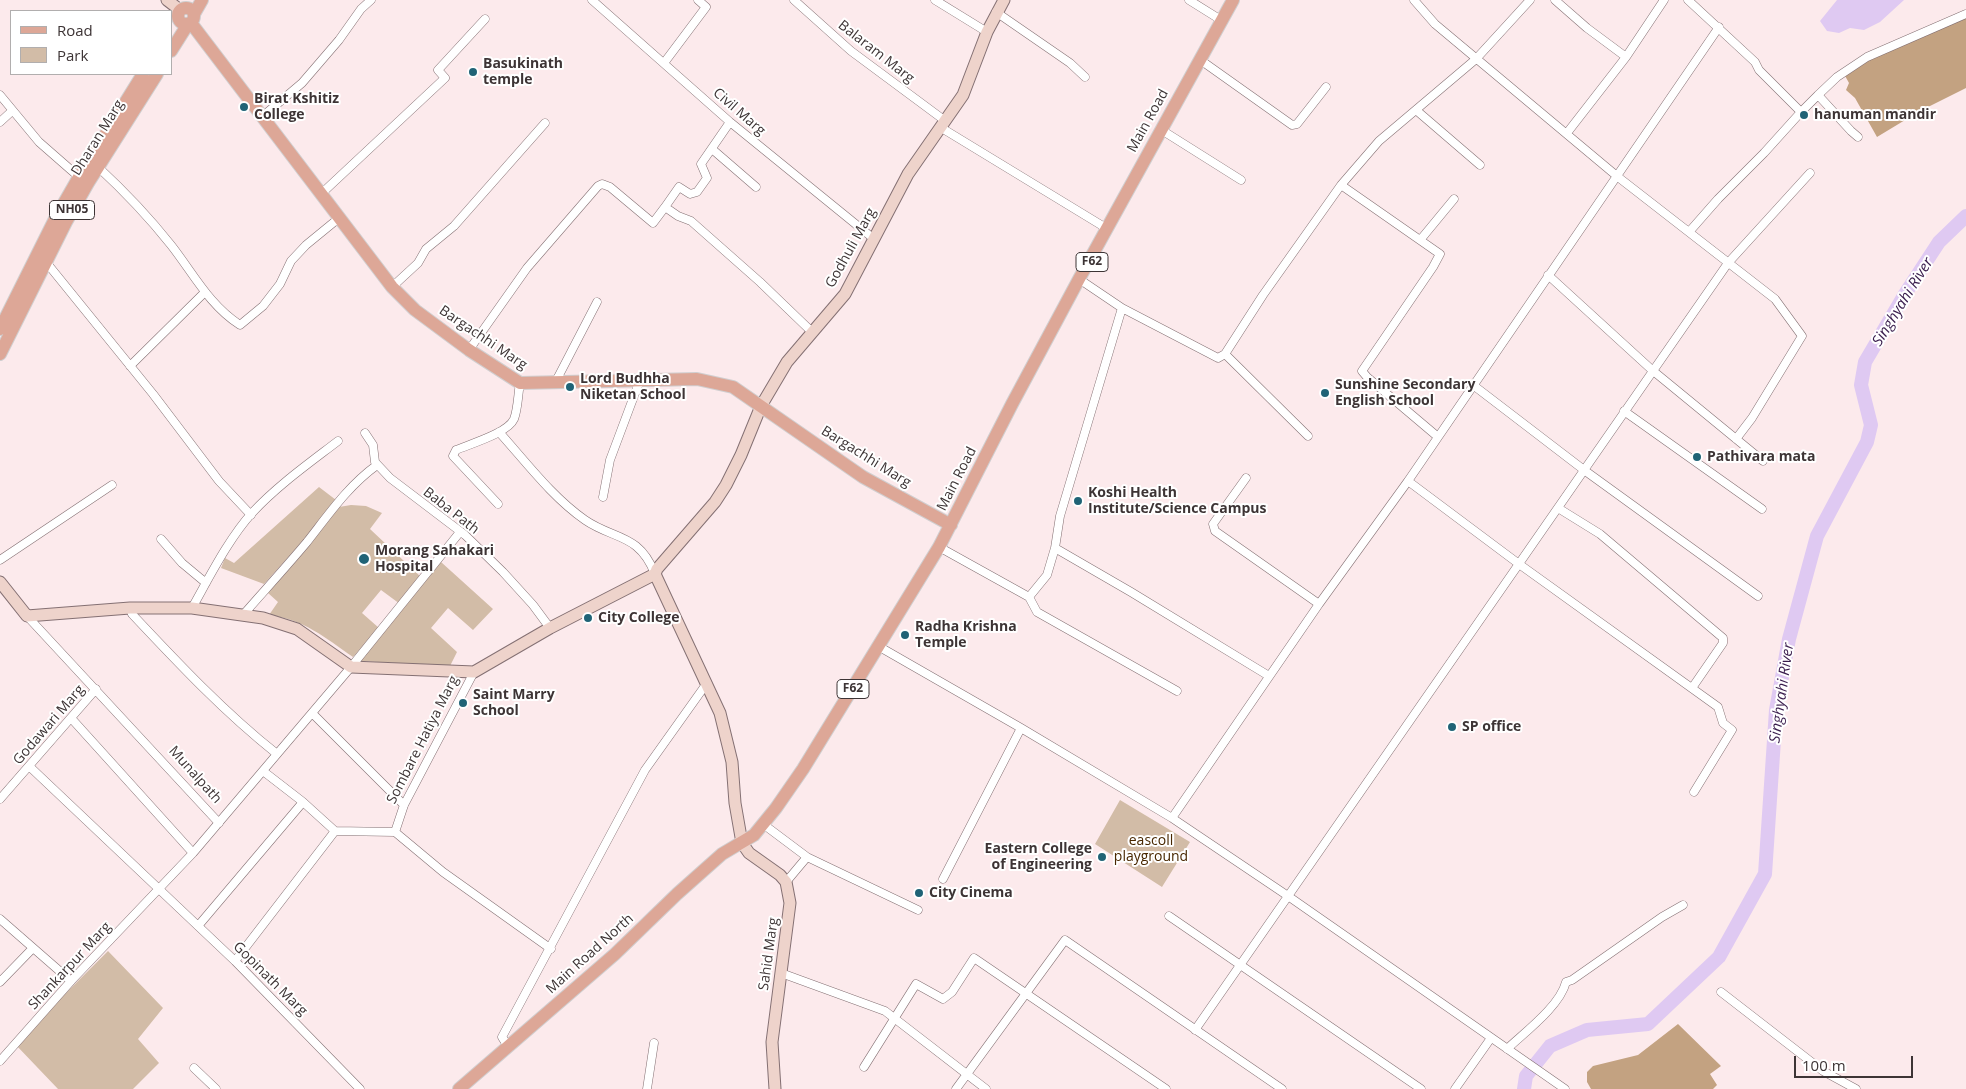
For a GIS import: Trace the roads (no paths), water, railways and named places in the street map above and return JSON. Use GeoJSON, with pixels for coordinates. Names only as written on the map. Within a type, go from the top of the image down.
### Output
{"type":"FeatureCollection","features":[{"type":"Feature","properties":{"kind":"main road"},"geometry":{"type":"LineString","coordinates":[[167,0],[184,16]]}},
{"type":"Feature","properties":{"kind":"main road"},"geometry":{"type":"LineString","coordinates":[[172,48],[184,16],[202,0]]}},
{"type":"Feature","properties":{"kind":"main road","name":"Godhuli Marg"},"geometry":{"type":"LineString","coordinates":[[655,574],[657,569],[715,502],[726,485],[741,455],[761,406],[787,362],[845,294],[908,174],[963,95],[986,32],[1004,0]]}},
{"type":"Feature","properties":{"kind":"main road","name":"Main Road"},"geometry":{"type":"LineString","coordinates":[[1202,60],[1232,0]]}},
{"type":"Feature","properties":{"kind":"main road","name":"Main Road"},"geometry":{"type":"LineString","coordinates":[[951,524],[1012,404],[1237,0]]}},
{"type":"Feature","properties":{"kind":"main road","name":"Bargachhi Marg"},"geometry":{"type":"LineString","coordinates":[[184,16],[263,116],[392,287],[415,310],[469,350],[520,383],[697,379],[733,387],[863,476],[951,524]]}},
{"type":"Feature","properties":{"kind":"main road","name":"Dharan Marg"},"geometry":{"type":"LineString","coordinates":[[0,329],[78,176],[142,75]]}},
{"type":"Feature","properties":{"kind":"main road","name":"Dharan Marg"},"geometry":{"type":"LineString","coordinates":[[0,354],[66,222],[98,167],[156,75]]}},
{"type":"Feature","properties":{"kind":"main road","name":"Main Road"},"geometry":{"type":"LineString","coordinates":[[1080,280],[1106,228],[1163,131]]}},
{"type":"Feature","properties":{"kind":"main road","name":"F62"},"geometry":{"type":"LineString","coordinates":[[742,843],[754,835],[803,769],[939,547],[951,524]]}},
{"type":"Feature","properties":{"kind":"main road"},"geometry":{"type":"LineString","coordinates":[[655,574],[720,712],[732,762],[735,804],[742,843],[749,853],[780,875],[786,882]]}},
{"type":"Feature","properties":{"kind":"main road","name":"Sombare Hatiya Marg"},"geometry":{"type":"LineString","coordinates":[[474,672],[550,628],[655,574]]}},
{"type":"Feature","properties":{"kind":"main road","name":"Munalpath"},"geometry":{"type":"LineString","coordinates":[[0,582],[26,616]]}},
{"type":"Feature","properties":{"kind":"main road"},"geometry":{"type":"LineString","coordinates":[[26,616],[130,608],[192,608],[262,618],[297,629],[351,666],[474,672]]}},
{"type":"Feature","properties":{"kind":"main road","name":"Main Road North"},"geometry":{"type":"LineString","coordinates":[[459,1089],[615,954],[677,894],[722,854],[742,843]]}},
{"type":"Feature","properties":{"kind":"main road","name":"Sahid Marg"},"geometry":{"type":"LineString","coordinates":[[774,1089],[772,1042],[790,904],[786,882]]}},
{"type":"Feature","properties":{"kind":"street"},"geometry":{"type":"LineString","coordinates":[[263,116],[302,83],[339,40],[361,9],[371,0]]}},
{"type":"Feature","properties":{"kind":"street","name":"Civil Marg"},"geometry":{"type":"LineString","coordinates":[[592,0],[730,122],[874,239]]}},
{"type":"Feature","properties":{"kind":"street"},"geometry":{"type":"LineString","coordinates":[[664,63],[706,7],[698,0]]}},
{"type":"Feature","properties":{"kind":"street","name":"Balaram Marg"},"geometry":{"type":"LineString","coordinates":[[794,0],[851,50],[942,124],[1106,228]]}},
{"type":"Feature","properties":{"kind":"street"},"geometry":{"type":"LineString","coordinates":[[935,0],[986,32]]}},
{"type":"Feature","properties":{"kind":"street"},"geometry":{"type":"LineString","coordinates":[[1189,0],[1221,20]]}},
{"type":"Feature","properties":{"kind":"street"},"geometry":{"type":"LineString","coordinates":[[1414,0],[1435,24],[1618,177],[1775,299],[1802,336],[1752,418],[1736,439]]}},
{"type":"Feature","properties":{"kind":"street"},"geometry":{"type":"LineString","coordinates":[[1080,280],[1122,308],[1218,358],[1225,354],[1263,295],[1341,185],[1379,141],[1476,59],[1530,0]]}},
{"type":"Feature","properties":{"kind":"street"},"geometry":{"type":"LineString","coordinates":[[1556,0],[1587,28],[1626,57]]}},
{"type":"Feature","properties":{"kind":"street"},"geometry":{"type":"LineString","coordinates":[[1567,133],[1626,57],[1664,0]]}},
{"type":"Feature","properties":{"kind":"street"},"geometry":{"type":"LineString","coordinates":[[1688,0],[1719,27],[1801,112]]}},
{"type":"Feature","properties":{"kind":"street"},"geometry":{"type":"LineString","coordinates":[[996,12],[1070,63],[1085,77]]}},
{"type":"Feature","properties":{"kind":"street"},"geometry":{"type":"LineString","coordinates":[[1689,232],[1837,76],[1867,57],[1966,14]]}},
{"type":"Feature","properties":{"kind":"street"},"geometry":{"type":"LineString","coordinates":[[321,194],[445,78],[438,70],[484,19]]}},
{"type":"Feature","properties":{"kind":"street"},"geometry":{"type":"LineString","coordinates":[[1172,818],[1319,604],[1408,481],[1719,27]]}},
{"type":"Feature","properties":{"kind":"street"},"geometry":{"type":"LineString","coordinates":[[1202,60],[1292,125],[1297,124],[1326,88]]}},
{"type":"Feature","properties":{"kind":"street"},"geometry":{"type":"LineString","coordinates":[[0,95],[39,142],[78,176]]}},
{"type":"Feature","properties":{"kind":"street"},"geometry":{"type":"LineString","coordinates":[[1818,96],[1850,131],[1858,137]]}},
{"type":"Feature","properties":{"kind":"street"},"geometry":{"type":"LineString","coordinates":[[1416,110],[1480,165]]}},
{"type":"Feature","properties":{"kind":"street"},"geometry":{"type":"LineString","coordinates":[[0,122],[12,111]]}},
{"type":"Feature","properties":{"kind":"street"},"geometry":{"type":"LineString","coordinates":[[469,350],[527,268],[598,186],[602,184],[610,187],[653,222],[679,187],[690,194],[696,192],[707,178],[701,164],[730,122]]}},
{"type":"Feature","properties":{"kind":"street"},"geometry":{"type":"LineString","coordinates":[[392,287],[418,263],[426,249],[454,226],[546,123]]}},
{"type":"Feature","properties":{"kind":"street"},"geometry":{"type":"LineString","coordinates":[[1163,131],[1241,180]]}},
{"type":"Feature","properties":{"kind":"street"},"geometry":{"type":"LineString","coordinates":[[712,149],[756,187]]}},
{"type":"Feature","properties":{"kind":"street"},"geometry":{"type":"LineString","coordinates":[[98,167],[149,218],[172,246],[204,293],[229,318],[240,325],[263,306],[280,284],[291,262],[306,245],[339,218]]}},
{"type":"Feature","properties":{"kind":"street"},"geometry":{"type":"LineString","coordinates":[[1195,1030],[1728,263],[1810,173]]}},
{"type":"Feature","properties":{"kind":"street"},"geometry":{"type":"LineString","coordinates":[[1341,185],[1440,254],[1362,371],[1438,437]]}},
{"type":"Feature","properties":{"kind":"street"},"geometry":{"type":"LineString","coordinates":[[1421,239],[1454,199]]}},
{"type":"Feature","properties":{"kind":"street"},"geometry":{"type":"LineString","coordinates":[[665,207],[678,216],[691,221],[760,282],[812,332]]}},
{"type":"Feature","properties":{"kind":"street"},"geometry":{"type":"LineString","coordinates":[[46,262],[219,481],[251,514]]}},
{"type":"Feature","properties":{"kind":"street"},"geometry":{"type":"LineString","coordinates":[[1548,275],[1652,370],[1763,461]]}},
{"type":"Feature","properties":{"kind":"street"},"geometry":{"type":"LineString","coordinates":[[130,366],[204,293]]}},
{"type":"Feature","properties":{"kind":"street"},"geometry":{"type":"LineString","coordinates":[[556,381],[597,302]]}},
{"type":"Feature","properties":{"kind":"street"},"geometry":{"type":"LineString","coordinates":[[1029,597],[1047,575],[1055,548],[1060,516],[1122,308]]}},
{"type":"Feature","properties":{"kind":"street"},"geometry":{"type":"LineString","coordinates":[[1225,354],[1308,436]]}},
{"type":"Feature","properties":{"kind":"street"},"geometry":{"type":"LineString","coordinates":[[603,497],[610,460],[640,380]]}},
{"type":"Feature","properties":{"kind":"street"},"geometry":{"type":"LineString","coordinates":[[498,504],[453,456],[456,450],[500,432],[510,425],[514,418],[520,383]]}},
{"type":"Feature","properties":{"kind":"street"},"geometry":{"type":"LineString","coordinates":[[1473,385],[1584,470],[1758,596]]}},
{"type":"Feature","properties":{"kind":"street"},"geometry":{"type":"LineString","coordinates":[[1624,411],[1762,509]]}},
{"type":"Feature","properties":{"kind":"street"},"geometry":{"type":"LineString","coordinates":[[500,432],[557,495],[586,520],[627,539],[646,557],[655,574]]}},
{"type":"Feature","properties":{"kind":"street"},"geometry":{"type":"LineString","coordinates":[[243,615],[307,541],[334,506],[362,476],[377,465],[373,445],[365,433]]}},
{"type":"Feature","properties":{"kind":"street"},"geometry":{"type":"LineString","coordinates":[[192,608],[206,582],[251,514],[283,484],[338,441]]}},
{"type":"Feature","properties":{"kind":"street","name":"Baba Path"},"geometry":{"type":"LineString","coordinates":[[377,465],[406,492],[460,532],[509,578],[550,628]]}},
{"type":"Feature","properties":{"kind":"street"},"geometry":{"type":"LineString","coordinates":[[1246,478],[1212,524],[1215,531],[1319,604]]}},
{"type":"Feature","properties":{"kind":"street"},"geometry":{"type":"LineString","coordinates":[[1408,481],[1519,564],[1718,707],[1723,723],[1732,730],[1694,792]]}},
{"type":"Feature","properties":{"kind":"street"},"geometry":{"type":"LineString","coordinates":[[0,560],[112,485]]}},
{"type":"Feature","properties":{"kind":"street"},"geometry":{"type":"LineString","coordinates":[[1558,508],[1600,534],[1723,638],[1723,643],[1692,688]]}},
{"type":"Feature","properties":{"kind":"street","name":"Munalpath"},"geometry":{"type":"LineString","coordinates":[[26,616],[219,824],[460,532]]}},
{"type":"Feature","properties":{"kind":"street"},"geometry":{"type":"LineString","coordinates":[[161,539],[182,563],[206,582]]}},
{"type":"Feature","properties":{"kind":"street"},"geometry":{"type":"LineString","coordinates":[[939,547],[1029,597],[1038,612],[1177,691]]}},
{"type":"Feature","properties":{"kind":"street"},"geometry":{"type":"LineString","coordinates":[[1055,548],[1270,676]]}},
{"type":"Feature","properties":{"kind":"street"},"geometry":{"type":"LineString","coordinates":[[130,608],[132,614],[186,672],[250,732],[277,754]]}},
{"type":"Feature","properties":{"kind":"street"},"geometry":{"type":"LineString","coordinates":[[878,646],[1172,818],[1288,896],[1565,1089]]}},
{"type":"Feature","properties":{"kind":"street","name":"Sombare Hatiya Marg"},"geometry":{"type":"LineString","coordinates":[[395,832],[404,805],[474,672]]}},
{"type":"Feature","properties":{"kind":"street"},"geometry":{"type":"LineString","coordinates":[[508,1048],[502,1037],[551,949],[644,770],[707,683]]}},
{"type":"Feature","properties":{"kind":"street","name":"Godawari Marg"},"geometry":{"type":"LineString","coordinates":[[0,799],[96,690]]}},
{"type":"Feature","properties":{"kind":"street"},"geometry":{"type":"LineString","coordinates":[[312,713],[404,805]]}},
{"type":"Feature","properties":{"kind":"street"},"geometry":{"type":"LineString","coordinates":[[71,718],[193,853]]}},
{"type":"Feature","properties":{"kind":"street"},"geometry":{"type":"LineString","coordinates":[[943,879],[1020,728]]}},
{"type":"Feature","properties":{"kind":"street","name":"Gopinath Marg"},"geometry":{"type":"LineString","coordinates":[[29,766],[235,961],[360,1089]]}},
{"type":"Feature","properties":{"kind":"street"},"geometry":{"type":"LineString","coordinates":[[264,771],[335,831],[395,832],[444,872],[551,949]]}},
{"type":"Feature","properties":{"kind":"street"},"geometry":{"type":"LineString","coordinates":[[198,926],[303,802]]}},
{"type":"Feature","properties":{"kind":"street","name":"Shankarpur Marg"},"geometry":{"type":"LineString","coordinates":[[0,1061],[71,981],[160,889],[219,824]]}},
{"type":"Feature","properties":{"kind":"street"},"geometry":{"type":"LineString","coordinates":[[763,824],[807,857],[918,910]]}},
{"type":"Feature","properties":{"kind":"street"},"geometry":{"type":"LineString","coordinates":[[235,961],[335,831]]}},
{"type":"Feature","properties":{"kind":"street"},"geometry":{"type":"LineString","coordinates":[[786,882],[807,857]]}},
{"type":"Feature","properties":{"kind":"street"},"geometry":{"type":"LineString","coordinates":[[1510,1051],[1552,1006],[1564,990],[1566,982],[1572,980],[1662,917],[1683,905]]}},
{"type":"Feature","properties":{"kind":"street"},"geometry":{"type":"LineString","coordinates":[[1169,916],[1421,1089]]}},
{"type":"Feature","properties":{"kind":"street"},"geometry":{"type":"LineString","coordinates":[[0,920],[71,981]]}},
{"type":"Feature","properties":{"kind":"street"},"geometry":{"type":"LineString","coordinates":[[956,1089],[1065,940],[1282,1089]]}},
{"type":"Feature","properties":{"kind":"street"},"geometry":{"type":"LineString","coordinates":[[0,982],[33,948]]}},
{"type":"Feature","properties":{"kind":"street"},"geometry":{"type":"LineString","coordinates":[[864,1067],[916,984],[943,998],[952,992],[974,958],[1166,1089]]}},
{"type":"Feature","properties":{"kind":"street"},"geometry":{"type":"LineString","coordinates":[[781,973],[875,1006],[895,1019],[986,1089]]}},
{"type":"Feature","properties":{"kind":"street"},"geometry":{"type":"LineString","coordinates":[[1721,992],[1822,1071],[1856,1089]]}},
{"type":"Feature","properties":{"kind":"street"},"geometry":{"type":"LineString","coordinates":[[1455,1089],[1491,1038]]}},
{"type":"Feature","properties":{"kind":"street"},"geometry":{"type":"LineString","coordinates":[[647,1089],[654,1043]]}},
{"type":"Feature","properties":{"kind":"street"},"geometry":{"type":"LineString","coordinates":[[194,1068],[216,1089]]}},
{"type":"Feature","properties":{"kind":"waterway","name":"Singhyahi River"},"geometry":{"type":"LineString","coordinates":[[1524,1089],[1526,1076],[1550,1046],[1587,1030],[1648,1024],[1719,957],[1765,874],[1776,710],[1789,639],[1817,536],[1867,442],[1871,425],[1861,385],[1865,362],[1905,294],[1939,242],[1966,216]]}},
{"type":"Feature","properties":{"kind":"place","name":"Basukinath temple"},"geometry":{"type":"Point","coordinates":[473,72]}},
{"type":"Feature","properties":{"kind":"place","name":"Birat Kshitiz College"},"geometry":{"type":"Point","coordinates":[244,107]}},
{"type":"Feature","properties":{"kind":"place","name":"hanuman mandir"},"geometry":{"type":"Point","coordinates":[1804,115]}},
{"type":"Feature","properties":{"kind":"place","name":"Lord Budhha Niketan School"},"geometry":{"type":"Point","coordinates":[570,387]}},
{"type":"Feature","properties":{"kind":"place","name":"Sunshine Secondary English School"},"geometry":{"type":"Point","coordinates":[1325,393]}},
{"type":"Feature","properties":{"kind":"place","name":"Pathivara mata"},"geometry":{"type":"Point","coordinates":[1697,457]}},
{"type":"Feature","properties":{"kind":"place","name":"Koshi Health Institute/Science Campus"},"geometry":{"type":"Point","coordinates":[1078,501]}},
{"type":"Feature","properties":{"kind":"place","name":"Morang Sahakari Hospital"},"geometry":{"type":"Point","coordinates":[364,559]}},
{"type":"Feature","properties":{"kind":"place","name":"City College"},"geometry":{"type":"Point","coordinates":[588,618]}},
{"type":"Feature","properties":{"kind":"place","name":"Radha Krishna Temple"},"geometry":{"type":"Point","coordinates":[905,635]}},
{"type":"Feature","properties":{"kind":"place","name":"Saint Marry School"},"geometry":{"type":"Point","coordinates":[463,703]}},
{"type":"Feature","properties":{"kind":"place","name":"SP office"},"geometry":{"type":"Point","coordinates":[1452,727]}},
{"type":"Feature","properties":{"kind":"place","name":"Eastern College of Engineering"},"geometry":{"type":"Point","coordinates":[1102,857]}},
{"type":"Feature","properties":{"kind":"place","name":"City Cinema"},"geometry":{"type":"Point","coordinates":[919,893]}},
{"type":"Feature","properties":{"kind":"park label","name":"eascoll playground"},"geometry":{"type":"Point","coordinates":[1151,850]}}]}
